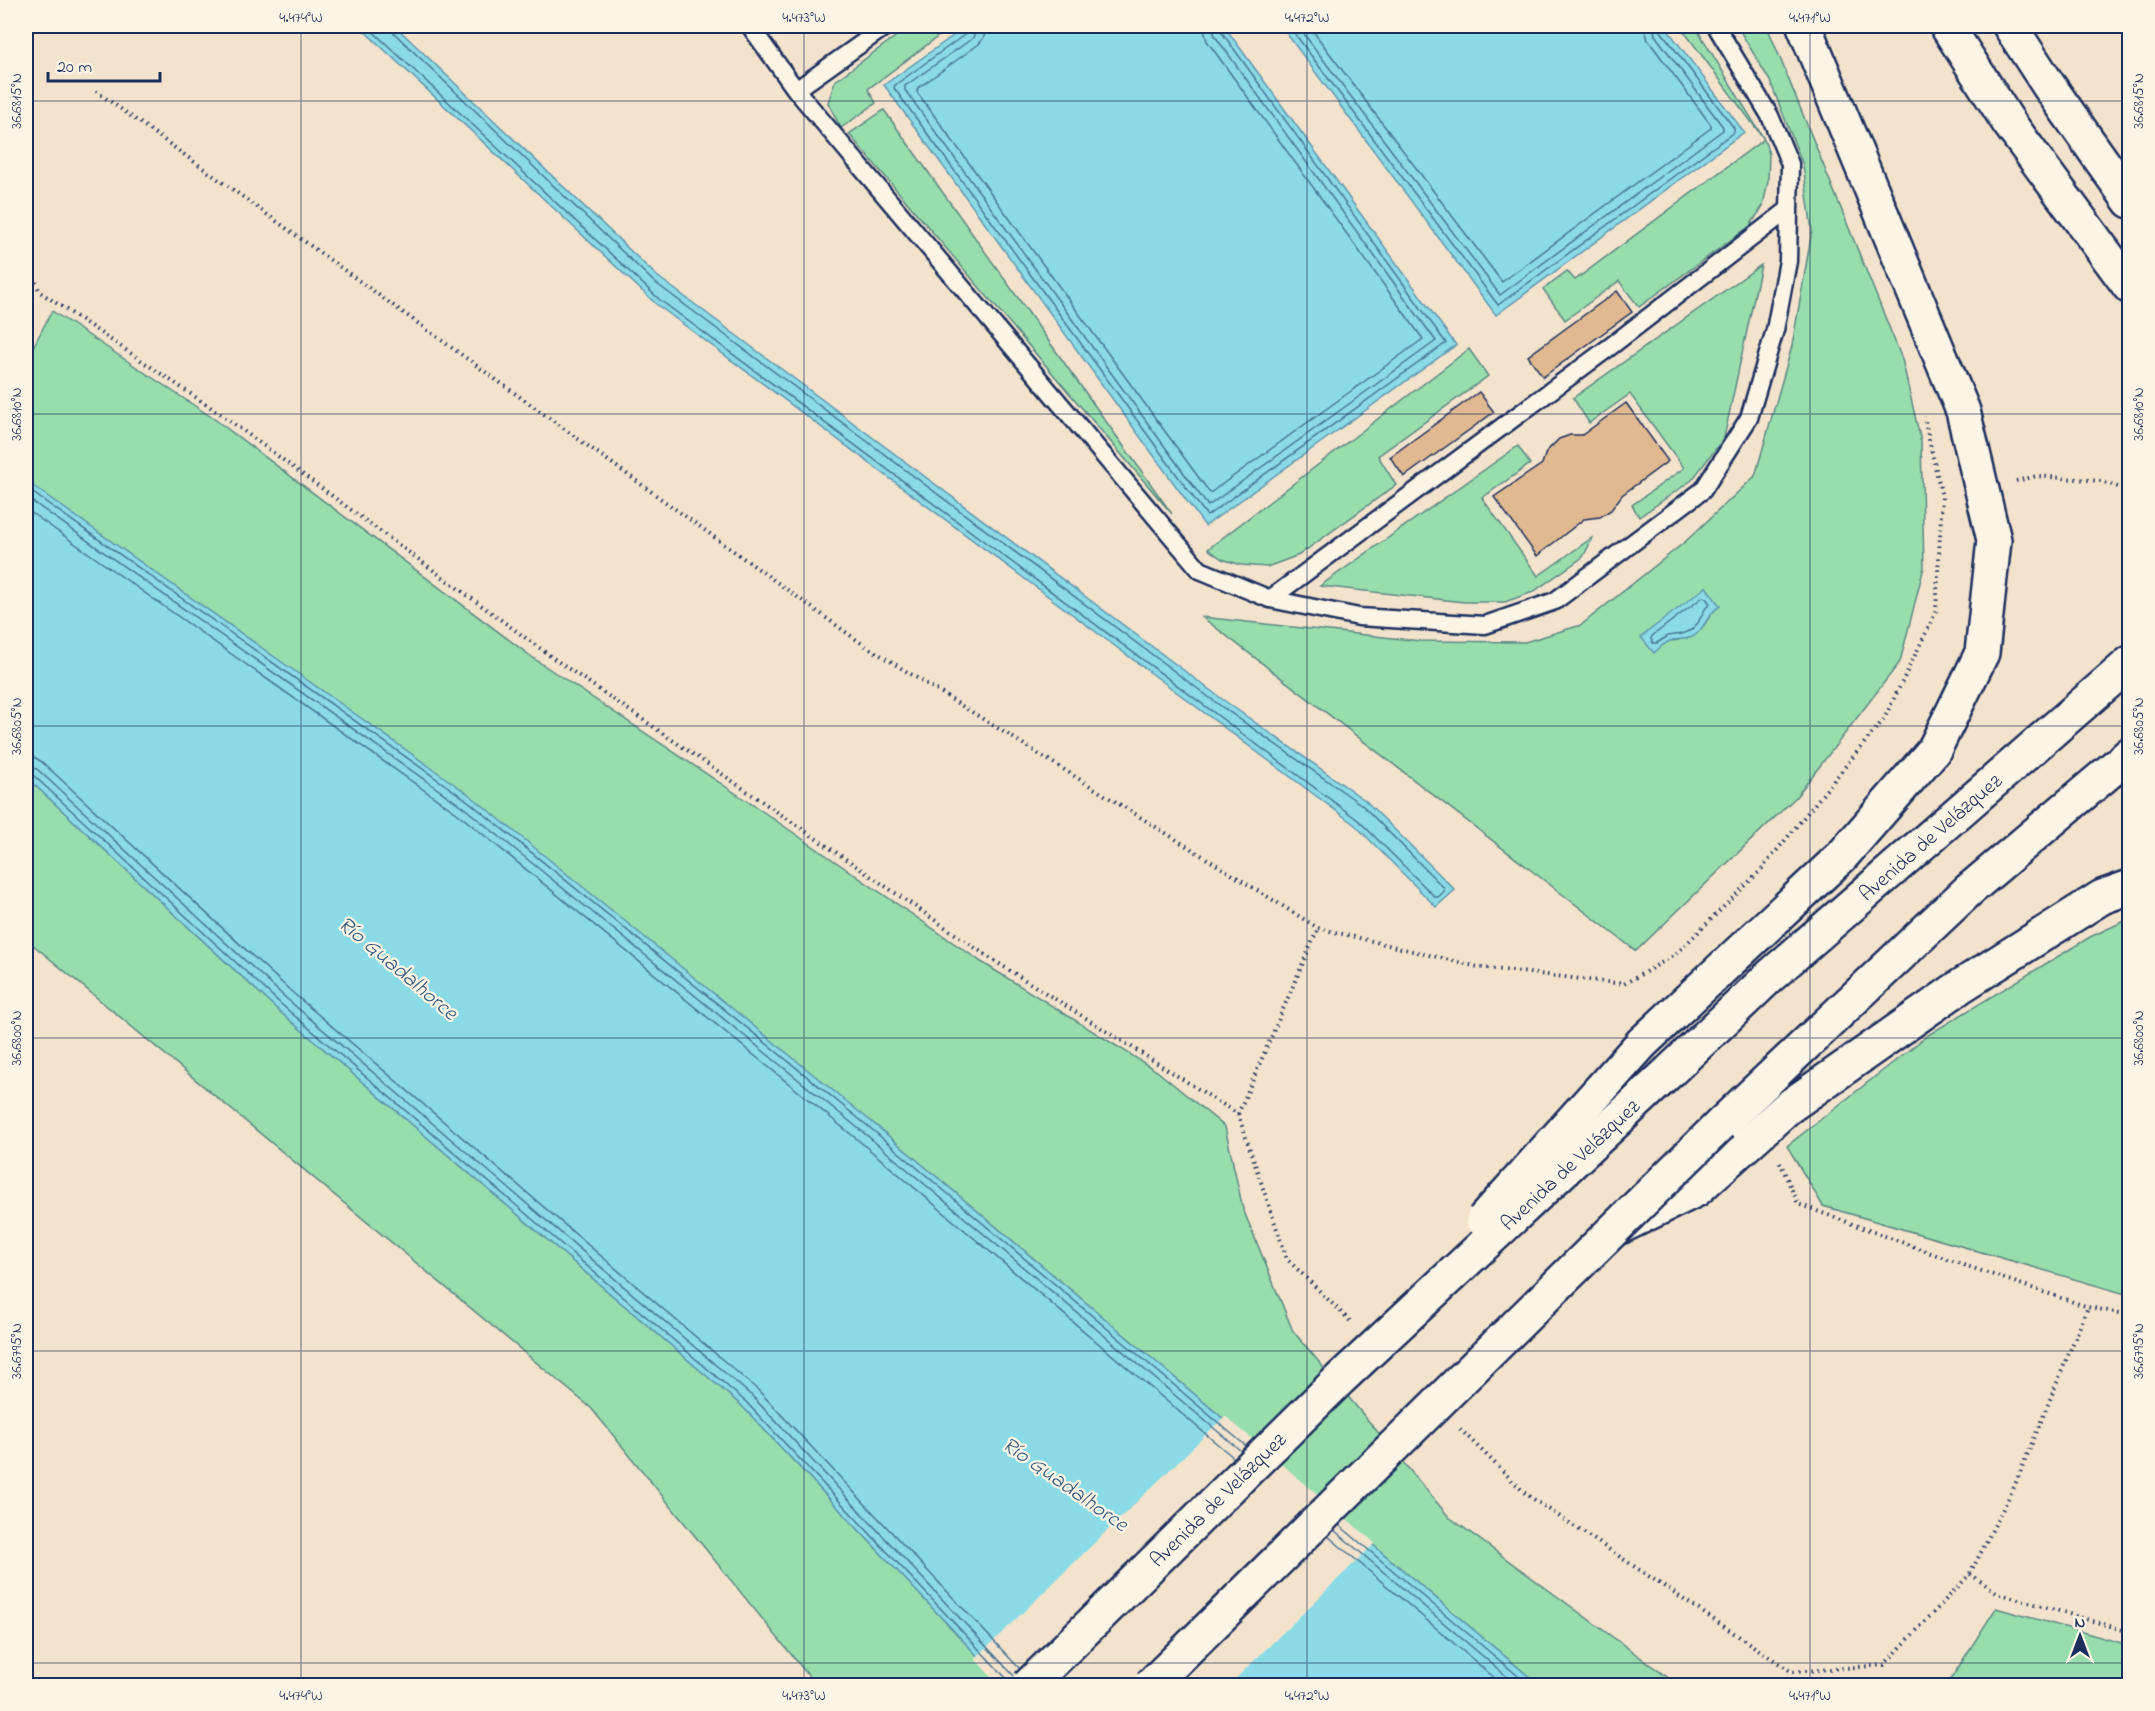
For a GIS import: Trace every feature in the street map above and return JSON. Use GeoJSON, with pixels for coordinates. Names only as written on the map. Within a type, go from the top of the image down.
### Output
{"type":"FeatureCollection","features":[{"type":"Feature","properties":{"kind":"main road"},"geometry":{"type":"LineString","coordinates":[[1340,1379],[1642,1043],[1842,856],[1934,750],[1982,653],[1994,540],[1963,411],[1804,26]]}},
{"type":"Feature","properties":{"kind":"main road"},"geometry":{"type":"LineString","coordinates":[[1947,26],[2009,123],[2130,287]]}},
{"type":"Feature","properties":{"kind":"main road"},"geometry":{"type":"LineString","coordinates":[[2010,26],[2130,201]]}},
{"type":"Feature","properties":{"kind":"main road","name":"Avenida de Velázquez"},"geometry":{"type":"LineString","coordinates":[[1028,1686],[1340,1379],[1768,977],[2130,663]]}},
{"type":"Feature","properties":{"kind":"main road"},"geometry":{"type":"LineString","coordinates":[[1150,1686],[1721,1124],[1969,890],[2130,754]]}},
{"type":"Feature","properties":{"kind":"main road"},"geometry":{"type":"LineString","coordinates":[[1616,1229],[1696,1190],[1787,1108],[1961,986],[2102,897],[2130,887]]}},
{"type":"Feature","properties":{"kind":"lane"},"geometry":{"type":"LineString","coordinates":[[750,26],[796,90],[1200,570],[1270,598],[1359,617],[1485,625],[1555,601],[1703,490],[1749,418],[1775,330],[1788,261],[1790,164],[1770,116],[1716,26]]}},
{"type":"Feature","properties":{"kind":"lane"},"geometry":{"type":"LineString","coordinates":[[796,90],[885,26]]}},
{"type":"Feature","properties":{"kind":"lane"},"geometry":{"type":"LineString","coordinates":[[1270,598],[1611,346],[1789,209]]}},
{"type":"Feature","properties":{"kind":"path"},"geometry":{"type":"LineString","coordinates":[[96,91],[861,644],[1318,928],[1478,967],[1624,984],[1676,955],[1760,871],[1884,719],[1936,612],[1942,497],[2037,476],[2101,481],[2130,491]]}},
{"type":"Feature","properties":{"kind":"path"},"geometry":{"type":"LineString","coordinates":[[26,260],[40,292],[219,413],[553,658],[990,958],[1238,1114],[1287,1259],[1355,1326]]}},
{"type":"Feature","properties":{"kind":"path"},"geometry":{"type":"LineString","coordinates":[[1238,1114],[1318,928]]}},
{"type":"Feature","properties":{"kind":"path"},"geometry":{"type":"LineString","coordinates":[[1779,1158],[1798,1204],[1958,1263],[2088,1307],[2130,1315]]}},
{"type":"Feature","properties":{"kind":"path"},"geometry":{"type":"LineString","coordinates":[[1457,1427],[1526,1494],[1792,1672],[1884,1665],[1970,1574],[2014,1487],[2088,1307]]}},
{"type":"Feature","properties":{"kind":"path"},"geometry":{"type":"LineString","coordinates":[[1970,1574],[1998,1593],[2130,1632]]}},
{"type":"Feature","properties":{"kind":"green space"},"geometry":{"type":"Polygon","coordinates":[[[910,26],[952,26],[868,89],[876,103],[841,128],[828,103],[835,81],[910,26]]]}},
{"type":"Feature","properties":{"kind":"green space"},"geometry":{"type":"Polygon","coordinates":[[[1680,26],[1695,26],[1764,139],[1680,26]]]}},
{"type":"Feature","properties":{"kind":"green space"},"geometry":{"type":"Polygon","coordinates":[[[1737,26],[1767,26],[1902,359],[1921,442],[1924,567],[1900,662],[1796,797],[1636,951],[1202,617],[1420,641],[1525,642],[1581,625],[1686,541],[1755,476],[1792,346],[1812,231],[1803,165],[1770,81],[1737,26]],[[1706,587],[1670,641],[1693,635],[1719,606],[1706,587]]]}},
{"type":"Feature","properties":{"kind":"green space"},"geometry":{"type":"Polygon","coordinates":[[[884,110],[1172,514],[849,134],[884,110]]]}},
{"type":"Feature","properties":{"kind":"green space"},"geometry":{"type":"Polygon","coordinates":[[[1764,139],[1769,154],[1768,181],[1763,206],[1750,226],[1639,307],[1619,281],[1565,320],[1543,289],[1567,271],[1575,280],[1764,139]]]}},
{"type":"Feature","properties":{"kind":"green space"},"geometry":{"type":"Polygon","coordinates":[[[1761,265],[1724,438],[1692,480],[1639,517],[1632,505],[1684,468],[1630,394],[1589,423],[1573,398],[1761,265]]]}},
{"type":"Feature","properties":{"kind":"green space"},"geometry":{"type":"Polygon","coordinates":[[[52,311],[213,418],[536,660],[762,811],[983,963],[1157,1071],[1225,1127],[1243,1209],[1293,1331],[1449,1517],[1678,1685],[1539,1685],[873,1123],[26,481],[26,348],[31,351],[52,311]]]}},
{"type":"Feature","properties":{"kind":"green space"},"geometry":{"type":"Polygon","coordinates":[[[1469,349],[1488,376],[1378,456],[1396,485],[1299,555],[1267,567],[1241,565],[1222,559],[1208,549],[1469,349]]]}},
{"type":"Feature","properties":{"kind":"green space"},"geometry":{"type":"Polygon","coordinates":[[[1518,446],[1530,464],[1482,498],[1538,576],[1593,537],[1583,557],[1533,592],[1505,602],[1464,602],[1320,586],[1518,446]]]}},
{"type":"Feature","properties":{"kind":"green space"},"geometry":{"type":"Polygon","coordinates":[[[26,777],[278,1010],[742,1406],[1005,1685],[816,1685],[591,1408],[26,939],[26,777]]]}},
{"type":"Feature","properties":{"kind":"green space"},"geometry":{"type":"Polygon","coordinates":[[[2129,919],[2129,1295],[1823,1206],[1787,1146],[1928,1035],[2090,937],[2129,919]]]}},
{"type":"Feature","properties":{"kind":"green space"},"geometry":{"type":"Polygon","coordinates":[[[1996,1608],[2129,1645],[2129,1685],[1947,1685],[1996,1608]]]}},
{"type":"Feature","properties":{"kind":"water"},"geometry":{"type":"Polygon","coordinates":[[[359,26],[395,26],[657,276],[1222,699],[1366,801],[1455,890],[1436,907],[1355,825],[656,304],[359,26]]]}},
{"type":"Feature","properties":{"kind":"water"},"geometry":{"type":"Polygon","coordinates":[[[967,26],[1224,26],[1456,345],[1205,526],[884,85],[967,26]]]}},
{"type":"Feature","properties":{"kind":"water"},"geometry":{"type":"Polygon","coordinates":[[[1281,26],[1665,26],[1744,132],[1496,315],[1281,26]]]}},
{"type":"Feature","properties":{"kind":"water","name":"Río Guadalhorce"},"geometry":{"type":"Polygon","coordinates":[[[26,481],[471,796],[873,1123],[1539,1685],[1005,1685],[742,1406],[278,1010],[26,777],[26,481]]]}},
{"type":"Feature","properties":{"kind":"water"},"geometry":{"type":"Polygon","coordinates":[[[1706,587],[1720,606],[1694,636],[1670,641],[1654,653],[1641,637],[1706,587]]]}},
{"type":"Feature","properties":{"kind":"pier"},"geometry":{"type":"Polygon","coordinates":[[[1225,1416],[1375,1543],[1228,1686],[1000,1686],[975,1659],[1225,1416]]]}},
{"type":"Feature","properties":{"kind":"building"},"geometry":{"type":"Polygon","coordinates":[[[1617,291],[1632,312],[1543,377],[1528,356],[1617,291]]]}},
{"type":"Feature","properties":{"kind":"building"},"geometry":{"type":"Polygon","coordinates":[[[1479,392],[1494,412],[1404,477],[1390,457],[1479,392]]]}},
{"type":"Feature","properties":{"kind":"building"},"geometry":{"type":"Polygon","coordinates":[[[1626,403],[1668,461],[1622,495],[1611,510],[1600,517],[1584,519],[1537,556],[1494,497],[1542,464],[1546,452],[1559,439],[1570,435],[1582,435],[1626,403]]]}}]}
